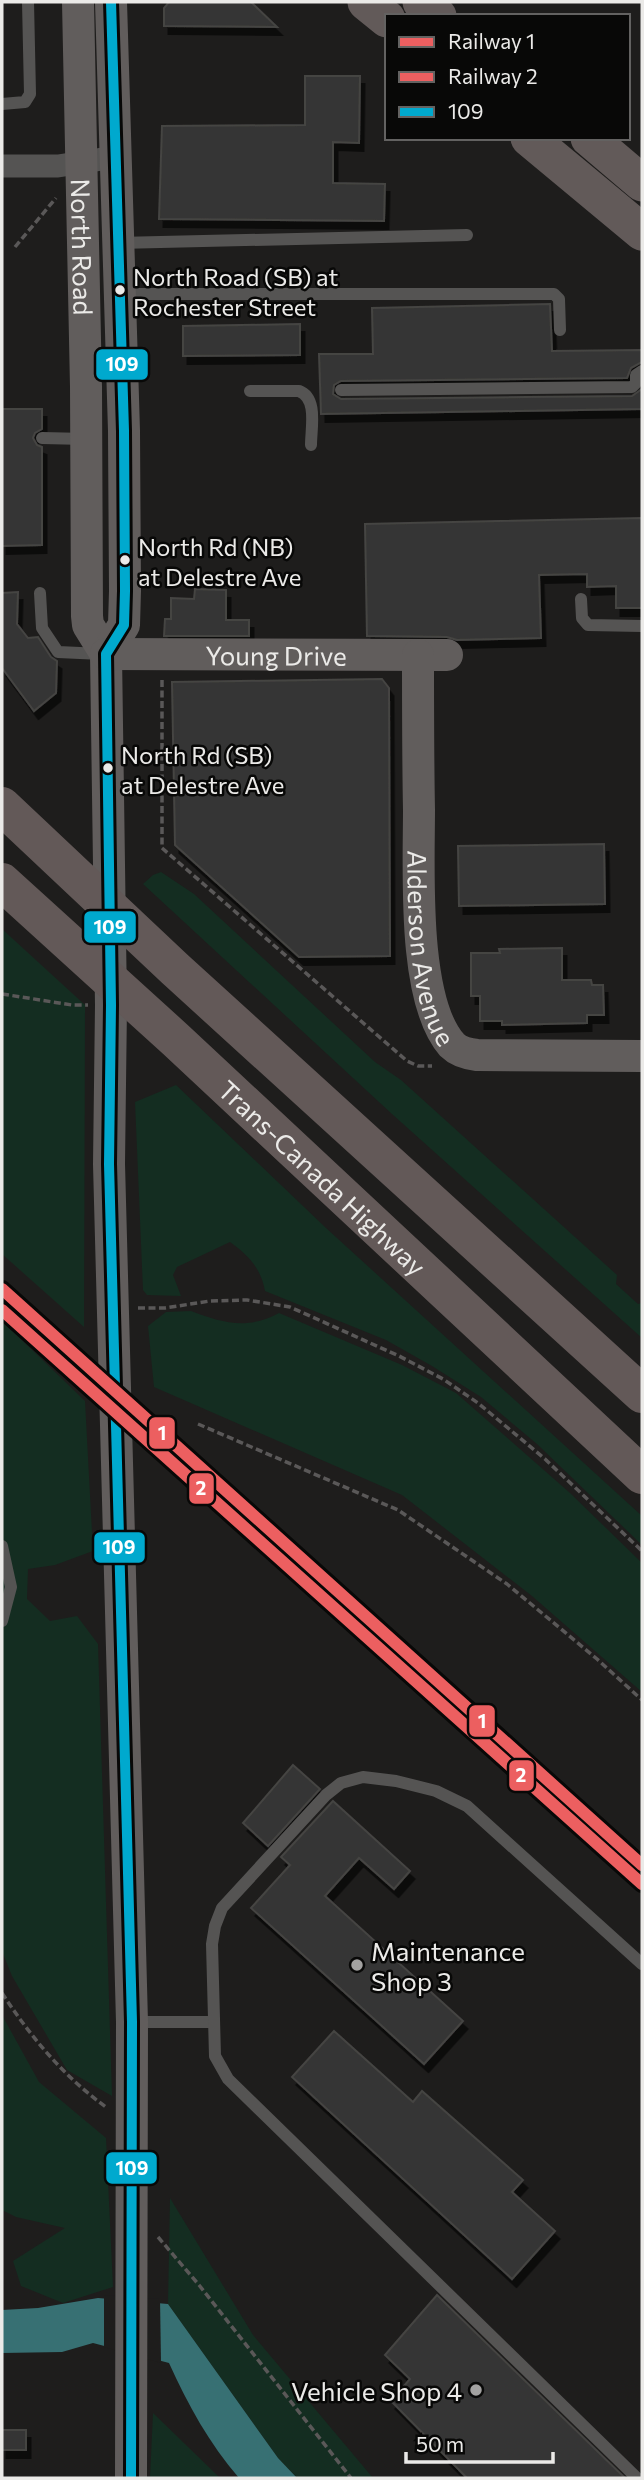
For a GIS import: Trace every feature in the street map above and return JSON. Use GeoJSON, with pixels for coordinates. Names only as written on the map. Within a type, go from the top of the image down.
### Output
{"type":"FeatureCollection","features":[{"type":"Feature","properties":{"kind":"highway","name":"Trans-Canada Highway"},"geometry":{"type":"LineString","coordinates":[[2,806],[175,969],[642,1394]]}},
{"type":"Feature","properties":{"kind":"highway","name":"Trans-Canada Highway"},"geometry":{"type":"LineString","coordinates":[[2,882],[176,1040],[642,1475]]}},
{"type":"Feature","properties":{"kind":"main road","name":"North Road"},"geometry":{"type":"LineString","coordinates":[[78,2],[86,387],[87,616],[88,625],[106,654],[124,625],[120,294],[111,2]]}},
{"type":"Feature","properties":{"kind":"main road"},"geometry":{"type":"LineString","coordinates":[[366,2],[385,17]]}},
{"type":"Feature","properties":{"kind":"main road"},"geometry":{"type":"LineString","coordinates":[[421,2],[436,14]]}},
{"type":"Feature","properties":{"kind":"main road"},"geometry":{"type":"LineString","coordinates":[[531,140],[642,233]]}},
{"type":"Feature","properties":{"kind":"main road"},"geometry":{"type":"LineString","coordinates":[[591,140],[642,183]]}},
{"type":"Feature","properties":{"kind":"main road"},"geometry":{"type":"LineString","coordinates":[[86,387],[122,440],[107,462],[87,483]]}},
{"type":"Feature","properties":{"kind":"main road"},"geometry":{"type":"LineString","coordinates":[[106,654],[112,1322],[132,2022],[131,2478]]}},
{"type":"Feature","properties":{"kind":"main road","name":"Young Drive"},"geometry":{"type":"LineString","coordinates":[[106,654],[432,655]]}},
{"type":"Feature","properties":{"kind":"main road","name":"Alderson Avenue"},"geometry":{"type":"LineString","coordinates":[[432,655],[419,928],[428,984],[435,1011],[447,1037],[457,1049],[477,1055],[642,1056]]}},
{"type":"Feature","properties":{"kind":"street"},"geometry":{"type":"LineString","coordinates":[[2,166],[58,166],[115,157]]}},
{"type":"Feature","properties":{"kind":"lane"},"geometry":{"type":"LineString","coordinates":[[2,104],[25,102],[30,94],[28,2]]}},
{"type":"Feature","properties":{"kind":"lane"},"geometry":{"type":"LineString","coordinates":[[118,243],[467,235]]}},
{"type":"Feature","properties":{"kind":"lane"},"geometry":{"type":"LineString","coordinates":[[120,294],[554,294],[559,299],[560,330]]}},
{"type":"Feature","properties":{"kind":"lane"},"geometry":{"type":"LineString","coordinates":[[341,390],[632,387],[636,383],[637,373],[642,371]]}},
{"type":"Feature","properties":{"kind":"lane"},"geometry":{"type":"LineString","coordinates":[[250,391],[305,393],[311,402],[311,445]]}},
{"type":"Feature","properties":{"kind":"lane"},"geometry":{"type":"LineString","coordinates":[[42,439],[86,439]]}},
{"type":"Feature","properties":{"kind":"lane"},"geometry":{"type":"LineString","coordinates":[[40,593],[40,622],[58,652],[106,654]]}},
{"type":"Feature","properties":{"kind":"lane"},"geometry":{"type":"LineString","coordinates":[[581,599],[582,618],[588,625],[642,626]]}},
{"type":"Feature","properties":{"kind":"lane"},"geometry":{"type":"LineString","coordinates":[[2,1546],[11,1587],[2,1621]]}},
{"type":"Feature","properties":{"kind":"lane"},"geometry":{"type":"LineString","coordinates":[[637,2478],[228,2079],[215,2056],[212,1944],[222,1908],[326,1795],[341,1783],[363,1777],[396,1781],[436,1791],[467,1806],[642,1964]]}},
{"type":"Feature","properties":{"kind":"lane"},"geometry":{"type":"LineString","coordinates":[[132,2022],[214,2022]]}},
{"type":"Feature","properties":{"kind":"path"},"geometry":{"type":"LineString","coordinates":[[15,247],[62,191]]}},
{"type":"Feature","properties":{"kind":"path"},"geometry":{"type":"LineString","coordinates":[[162,679],[162,848],[407,1061],[418,1066],[432,1066]]}},
{"type":"Feature","properties":{"kind":"path"},"geometry":{"type":"LineString","coordinates":[[2,994],[72,1005],[111,1005]]}},
{"type":"Feature","properties":{"kind":"path"},"geometry":{"type":"LineString","coordinates":[[165,1308],[210,1301],[247,1300],[290,1307],[399,1356],[443,1379],[478,1403],[545,1459],[642,1551]]}},
{"type":"Feature","properties":{"kind":"path"},"geometry":{"type":"LineString","coordinates":[[198,1424],[398,1510],[507,1584],[642,1700]]}},
{"type":"Feature","properties":{"kind":"path"},"geometry":{"type":"LineString","coordinates":[[2,1993],[56,2063],[83,2091],[107,2107]]}},
{"type":"Feature","properties":{"kind":"path"},"geometry":{"type":"LineString","coordinates":[[133,2206],[351,2478]]}},
{"type":"Feature","properties":{"kind":"green space"},"geometry":{"type":"Polygon","coordinates":[[[161,872],[194,894],[375,1062],[401,1080],[617,1275],[616,1284],[638,1304],[642,1303],[642,1338],[392,1114],[143,884],[161,872]]]}},
{"type":"Feature","properties":{"kind":"green space"},"geometry":{"type":"Polygon","coordinates":[[[2,929],[85,1005],[84,1327],[2,1254],[2,929]]]}},
{"type":"Feature","properties":{"kind":"green space"},"geometry":{"type":"Polygon","coordinates":[[[176,1085],[326,1228],[642,1516],[642,1545],[537,1444],[481,1397],[386,1340],[265,1291],[253,1263],[230,1242],[177,1267],[173,1275],[181,1296],[147,1295],[143,1290],[135,1102],[176,1085]]]}},
{"type":"Feature","properties":{"kind":"green space"},"geometry":{"type":"Polygon","coordinates":[[[191,1311],[235,1323],[257,1322],[279,1313],[402,1365],[456,1393],[570,1493],[642,1563],[642,1692],[532,1596],[402,1495],[154,1387],[148,1326],[166,1312],[191,1311]]]}},
{"type":"Feature","properties":{"kind":"green space"},"geometry":{"type":"Polygon","coordinates":[[[2,1321],[85,1401],[93,1551],[55,1565],[28,1569],[27,1599],[50,1621],[77,1616],[98,1644],[112,2096],[67,2070],[12,1976],[2,1951],[2,1321]]]}},
{"type":"Feature","properties":{"kind":"green space"},"geometry":{"type":"Polygon","coordinates":[[[2,2015],[39,2082],[106,2138],[113,2287],[63,2303],[21,2286],[13,2261],[65,2228],[16,2217],[2,2210],[2,2015]]]}},
{"type":"Feature","properties":{"kind":"green space"},"geometry":{"type":"Polygon","coordinates":[[[170,2198],[253,2335],[373,2478],[297,2478],[278,2458],[168,2304],[170,2198]]]}},
{"type":"Feature","properties":{"kind":"green space"},"geometry":{"type":"Polygon","coordinates":[[[153,2413],[220,2478],[150,2478],[153,2413]]]}},
{"type":"Feature","properties":{"kind":"water"},"geometry":{"type":"Polygon","coordinates":[[[98,2298],[168,2304],[278,2458],[297,2478],[239,2478],[200,2423],[169,2363],[93,2343],[62,2352],[2,2353],[2,2310],[38,2308],[98,2298]]]}},
{"type":"Feature","properties":{"kind":"pier"},"geometry":{"type":"Polygon","coordinates":[[[104,2295],[160,2299],[161,2363],[104,2347],[104,2295]]]}},
{"type":"Feature","properties":{"kind":"building"},"geometry":{"type":"Polygon","coordinates":[[[169,2],[251,2],[277,27],[164,26],[164,8],[169,2]]]}},
{"type":"Feature","properties":{"kind":"building"},"geometry":{"type":"Polygon","coordinates":[[[305,76],[360,76],[359,143],[333,142],[333,183],[385,184],[384,221],[159,219],[162,126],[305,125],[305,76]]]}},
{"type":"Feature","properties":{"kind":"building"},"geometry":{"type":"Polygon","coordinates":[[[550,304],[552,351],[642,350],[642,362],[631,368],[627,378],[341,381],[334,385],[333,394],[341,399],[632,396],[642,389],[642,409],[321,414],[319,354],[373,354],[372,308],[550,304]]]}},
{"type":"Feature","properties":{"kind":"building"},"geometry":{"type":"Polygon","coordinates":[[[300,324],[300,355],[183,356],[183,326],[300,324]]]}},
{"type":"Feature","properties":{"kind":"building"},"geometry":{"type":"Polygon","coordinates":[[[2,409],[42,409],[42,429],[35,433],[33,438],[37,445],[42,447],[42,545],[2,546],[2,409]]]}},
{"type":"Feature","properties":{"kind":"building"},"geometry":{"type":"Polygon","coordinates":[[[642,518],[642,608],[616,608],[616,586],[587,587],[587,574],[539,575],[541,638],[457,640],[447,637],[367,636],[365,524],[642,518]]]}},
{"type":"Feature","properties":{"kind":"building"},"geometry":{"type":"Polygon","coordinates":[[[195,589],[226,590],[226,620],[249,620],[249,636],[164,636],[165,619],[171,619],[171,598],[194,599],[195,589]]]}},
{"type":"Feature","properties":{"kind":"building"},"geometry":{"type":"Polygon","coordinates":[[[18,592],[17,624],[28,638],[38,637],[51,657],[57,661],[56,693],[34,711],[2,668],[2,593],[18,592]]]}},
{"type":"Feature","properties":{"kind":"building"},"geometry":{"type":"Polygon","coordinates":[[[382,679],[389,688],[390,956],[299,957],[175,845],[172,682],[382,679]]]}},
{"type":"Feature","properties":{"kind":"building"},"geometry":{"type":"Polygon","coordinates":[[[604,844],[605,904],[459,906],[458,846],[604,844]]]}},
{"type":"Feature","properties":{"kind":"building"},"geometry":{"type":"Polygon","coordinates":[[[562,948],[562,980],[591,980],[592,985],[603,985],[604,1015],[587,1015],[587,1023],[502,1025],[502,1021],[480,1021],[480,996],[471,996],[471,953],[500,953],[499,949],[562,948]]]}},
{"type":"Feature","properties":{"kind":"building"},"geometry":{"type":"Polygon","coordinates":[[[293,1765],[320,1789],[268,1846],[243,1823],[293,1765]]]}},
{"type":"Feature","properties":{"kind":"building","name":"Maintenance Shop 3"},"geometry":{"type":"Polygon","coordinates":[[[333,1801],[410,1871],[394,1889],[359,1858],[325,1896],[463,2021],[424,2064],[251,1908],[290,1865],[281,1857],[333,1801]]]}},
{"type":"Feature","properties":{"kind":"building"},"geometry":{"type":"Polygon","coordinates":[[[334,2031],[413,2102],[422,2091],[523,2180],[512,2192],[555,2231],[512,2279],[292,2077],[334,2031]]]}},
{"type":"Feature","properties":{"kind":"building","name":"Vehicle Shop 4"},"geometry":{"type":"Polygon","coordinates":[[[437,2295],[625,2478],[467,2478],[391,2401],[410,2379],[385,2355],[437,2295]]]}},
{"type":"Feature","properties":{"kind":"building"},"geometry":{"type":"Polygon","coordinates":[[[2,2430],[26,2430],[26,2450],[2,2450],[2,2430]]]}},
{"type":"Feature","properties":{"kind":"rail line","name":"1"},"geometry":{"type":"LineString","coordinates":[[2,1289],[642,1865]]}},
{"type":"Feature","properties":{"kind":"rail line","name":"2"},"geometry":{"type":"LineString","coordinates":[[2,1310],[642,1884]]}},
{"type":"Feature","properties":{"kind":"transit line","name":"109"},"geometry":{"type":"LineString","coordinates":[[111,2],[124,431],[125,591],[124,625],[106,654],[111,1005],[109,1164],[132,2022],[131,2478]]}},
{"type":"Feature","properties":{"kind":"place","name":"North Road (SB) at Rochester Street"},"geometry":{"type":"Point","coordinates":[120,290]}},
{"type":"Feature","properties":{"kind":"place","name":"North Rd (NB) at Delestre Ave"},"geometry":{"type":"Point","coordinates":[125,560]}},
{"type":"Feature","properties":{"kind":"place","name":"North Rd (SB) at Delestre Ave"},"geometry":{"type":"Point","coordinates":[108,768]}},
{"type":"Feature","properties":{"kind":"place","name":"Maintenance Shop 3"},"geometry":{"type":"Point","coordinates":[357,1965]}},
{"type":"Feature","properties":{"kind":"place","name":"Vehicle Shop 4"},"geometry":{"type":"Point","coordinates":[476,2390]}}]}
